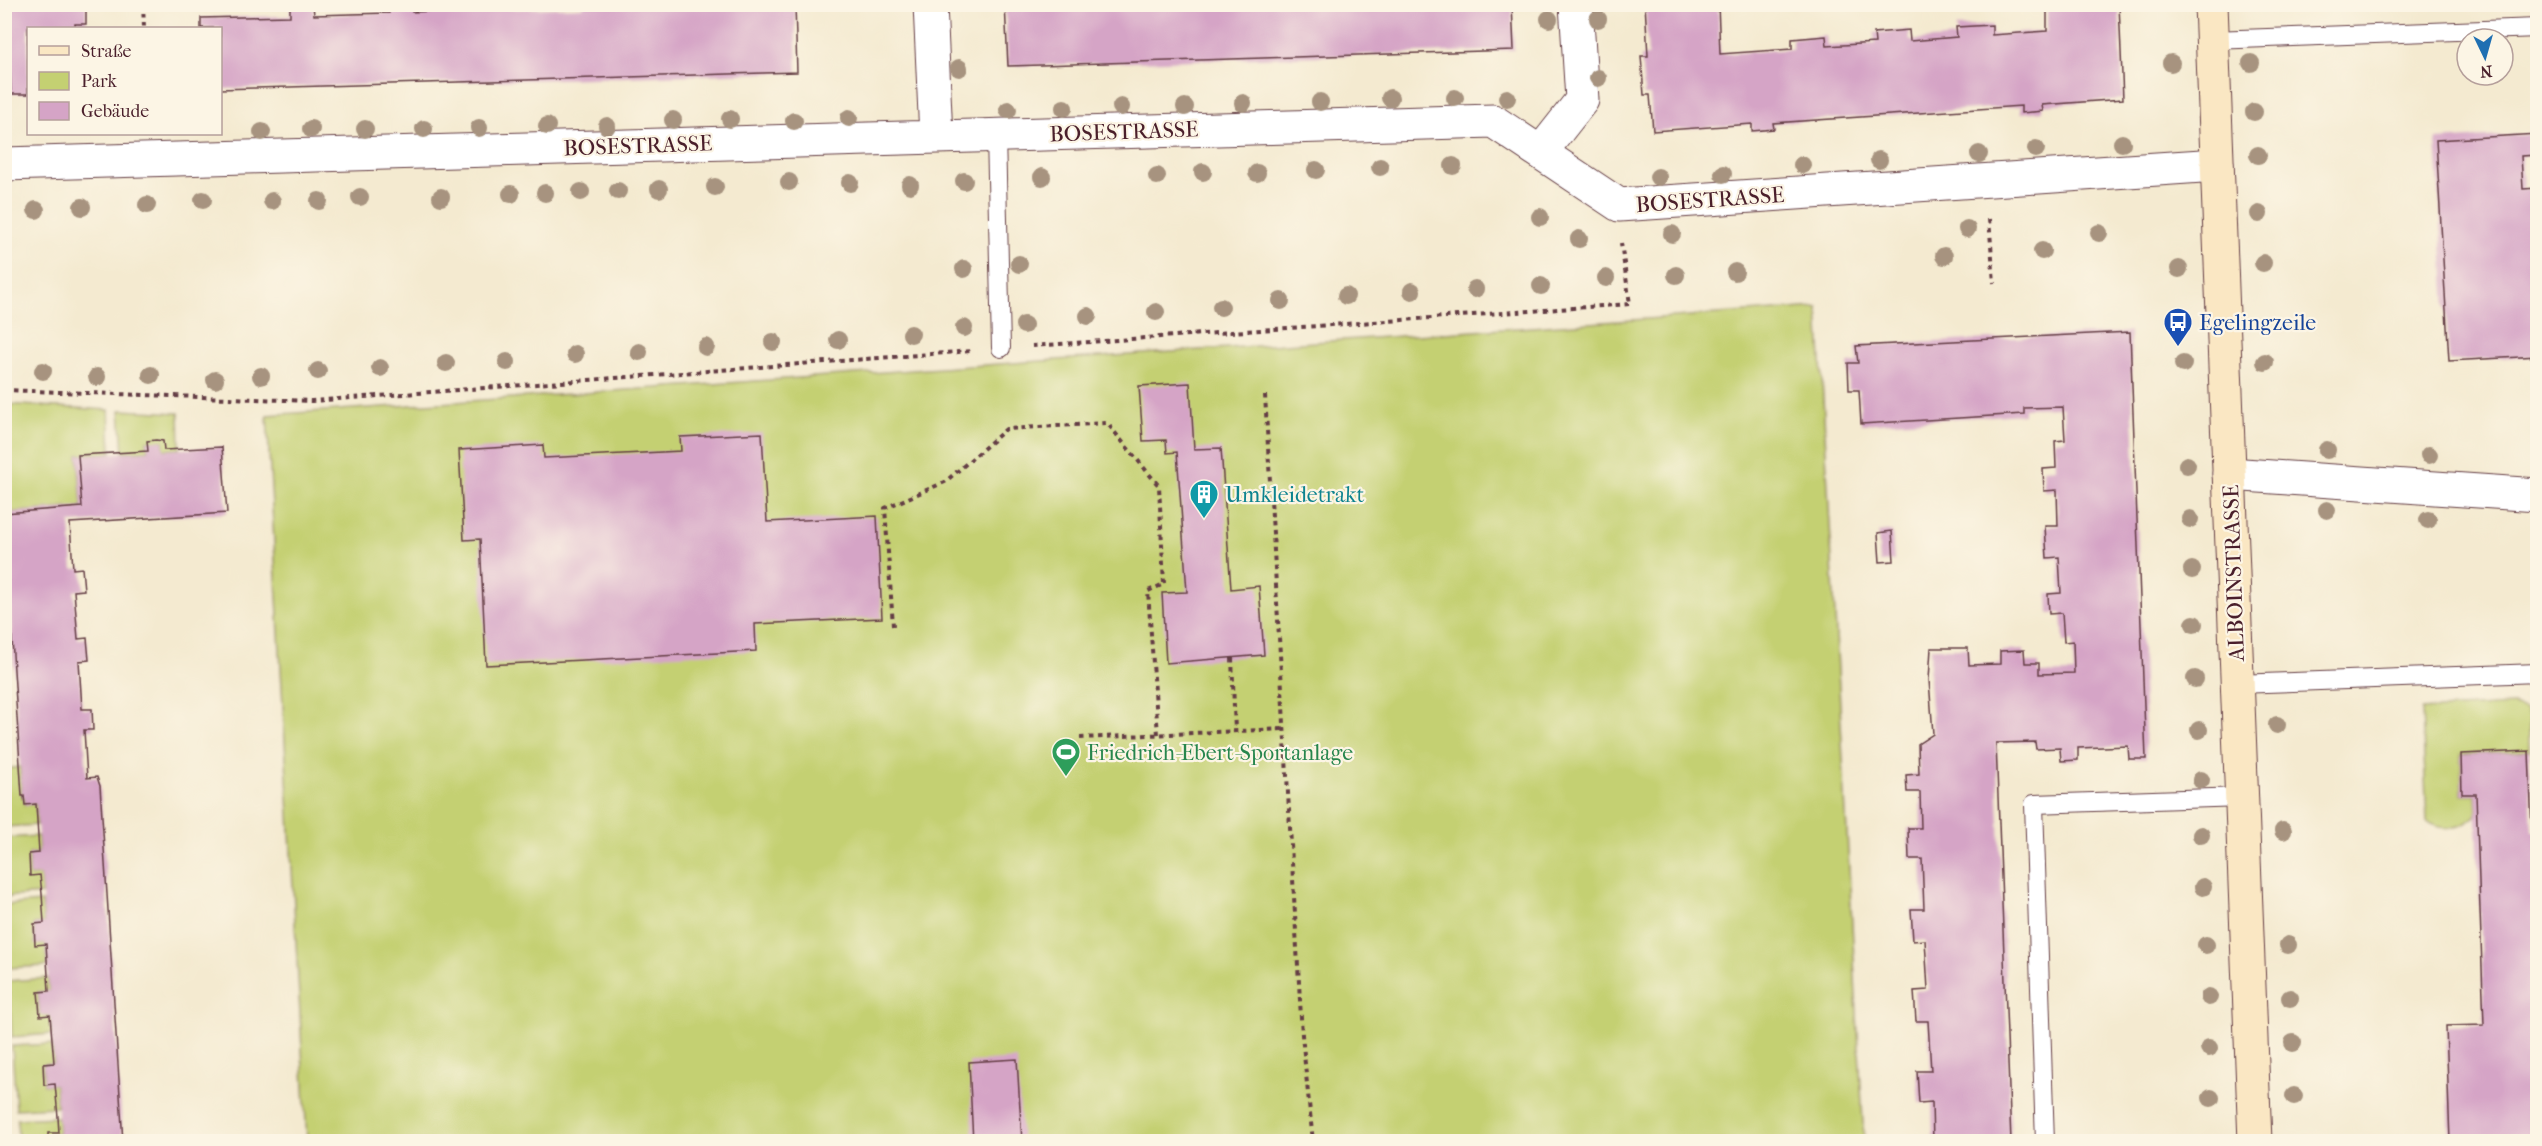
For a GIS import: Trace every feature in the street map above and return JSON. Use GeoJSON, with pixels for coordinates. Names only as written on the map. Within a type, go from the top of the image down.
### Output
{"type":"FeatureCollection","features":[{"type":"Feature","properties":{"kind":"street"},"geometry":{"type":"LineString","coordinates":[[930,4],[936,137]]}},
{"type":"Feature","properties":{"kind":"street"},"geometry":{"type":"LineString","coordinates":[[1541,152],[1582,100],[1576,4]]}},
{"type":"Feature","properties":{"kind":"street","name":"ALBOINSTRASSE"},"geometry":{"type":"LineString","coordinates":[[2211,4],[2255,1142]]}},
{"type":"Feature","properties":{"kind":"street","name":"BOSESTRASSE"},"geometry":{"type":"LineString","coordinates":[[4,164],[1493,121],[1619,205],[2217,165]]}},
{"type":"Feature","properties":{"kind":"street"},"geometry":{"type":"LineString","coordinates":[[2229,474],[2538,495]]}},
{"type":"Feature","properties":{"kind":"lane"},"geometry":{"type":"LineString","coordinates":[[2212,39],[2538,28]]}},
{"type":"Feature","properties":{"kind":"lane"},"geometry":{"type":"LineString","coordinates":[[996,135],[1001,348]]}},
{"type":"Feature","properties":{"kind":"lane"},"geometry":{"type":"LineString","coordinates":[[2237,684],[2538,673]]}},
{"type":"Feature","properties":{"kind":"lane"},"geometry":{"type":"LineString","coordinates":[[2045,1142],[2034,804],[2241,797]]}},
{"type":"Feature","properties":{"kind":"path"},"geometry":{"type":"LineString","coordinates":[[143,4],[144,27]]}},
{"type":"Feature","properties":{"kind":"path"},"geometry":{"type":"LineString","coordinates":[[1988,209],[1994,283]]}},
{"type":"Feature","properties":{"kind":"path"},"geometry":{"type":"LineString","coordinates":[[4,390],[312,401],[1001,348],[1630,304],[1621,242]]}},
{"type":"Feature","properties":{"kind":"path"},"geometry":{"type":"LineString","coordinates":[[1265,395],[1302,1035],[1313,1142]]}},
{"type":"Feature","properties":{"kind":"path"},"geometry":{"type":"LineString","coordinates":[[893,626],[885,508],[945,482],[1006,429],[1107,423],[1160,486],[1164,584],[1148,591],[1158,735]]}},
{"type":"Feature","properties":{"kind":"path"},"geometry":{"type":"LineString","coordinates":[[1232,658],[1235,731]]}},
{"type":"Feature","properties":{"kind":"path"},"geometry":{"type":"LineString","coordinates":[[1080,738],[1284,729]]}},
{"type":"Feature","properties":{"kind":"green space","name":"Friedrich-Ebert-Sportanlage"},"geometry":{"type":"Polygon","coordinates":[[[1818,307],[1864,1141],[307,1141],[267,415],[1818,307]]]}},
{"type":"Feature","properties":{"kind":"green space"},"geometry":{"type":"Polygon","coordinates":[[[4,404],[109,410],[111,453],[78,455],[82,507],[5,513],[4,404]]]}},
{"type":"Feature","properties":{"kind":"green space"},"geometry":{"type":"Polygon","coordinates":[[[120,410],[179,413],[180,449],[164,450],[163,441],[147,441],[148,451],[123,452],[120,410]]]}},
{"type":"Feature","properties":{"kind":"green space"},"geometry":{"type":"Polygon","coordinates":[[[2513,705],[2525,709],[2529,718],[2529,751],[2461,754],[2462,794],[2476,794],[2477,815],[2460,826],[2447,828],[2427,821],[2422,710],[2513,705]]]}},
{"type":"Feature","properties":{"kind":"green space"},"geometry":{"type":"Polygon","coordinates":[[[20,767],[22,796],[24,796],[25,805],[36,804],[37,825],[5,827],[5,769],[20,767]]]}},
{"type":"Feature","properties":{"kind":"green space"},"geometry":{"type":"Polygon","coordinates":[[[38,836],[39,853],[29,854],[30,876],[40,875],[42,894],[5,897],[5,838],[38,836]]]}},
{"type":"Feature","properties":{"kind":"green space"},"geometry":{"type":"Polygon","coordinates":[[[42,902],[44,923],[34,924],[35,944],[46,944],[47,966],[7,968],[4,905],[42,902]]]}},
{"type":"Feature","properties":{"kind":"green space"},"geometry":{"type":"Polygon","coordinates":[[[48,978],[49,991],[38,992],[40,1015],[50,1015],[52,1034],[12,1037],[8,981],[48,978]]]}},
{"type":"Feature","properties":{"kind":"green space"},"geometry":{"type":"Polygon","coordinates":[[[52,1044],[54,1063],[43,1064],[44,1085],[55,1084],[57,1107],[16,1109],[12,1046],[52,1044]]]}},
{"type":"Feature","properties":{"kind":"green space"},"geometry":{"type":"Polygon","coordinates":[[[58,1117],[59,1133],[48,1134],[48,1141],[18,1141],[17,1119],[58,1117]]]}},
{"type":"Feature","properties":{"kind":"building"},"geometry":{"type":"Polygon","coordinates":[[[8,4],[86,4],[86,24],[75,24],[75,27],[27,27],[27,94],[11,94],[8,4]]]}},
{"type":"Feature","properties":{"kind":"building"},"geometry":{"type":"Polygon","coordinates":[[[388,4],[412,4],[412,12],[486,9],[486,4],[509,4],[509,9],[584,7],[584,4],[795,4],[797,72],[222,89],[222,27],[201,27],[201,18],[290,16],[290,5],[313,5],[314,15],[389,13],[388,4]]]}},
{"type":"Feature","properties":{"kind":"building"},"geometry":{"type":"Polygon","coordinates":[[[1005,4],[1512,4],[1514,50],[1008,66],[1005,4]]]}},
{"type":"Feature","properties":{"kind":"building"},"geometry":{"type":"Polygon","coordinates":[[[1645,4],[1718,4],[1720,54],[1792,49],[1792,39],[1826,36],[1827,46],[1875,43],[1874,33],[1909,30],[1910,41],[1957,37],[1956,27],[1992,25],[1992,35],[2047,31],[2047,4],[2119,4],[2123,99],[2042,105],[2043,111],[2021,113],[2021,106],[1773,123],[1774,129],[1752,131],[1752,124],[1653,131],[1650,95],[1644,95],[1641,56],[1648,56],[1645,4]]]}},
{"type":"Feature","properties":{"kind":"building"},"geometry":{"type":"Polygon","coordinates":[[[2538,134],[2538,155],[2521,156],[2523,189],[2538,188],[2538,356],[2449,361],[2436,140],[2538,134]]]}},
{"type":"Feature","properties":{"kind":"building"},"geometry":{"type":"Polygon","coordinates":[[[2130,332],[2146,759],[2129,759],[2128,746],[2078,748],[2078,760],[2061,761],[2060,748],[2036,749],[2035,742],[1996,743],[2011,1142],[1933,1142],[1932,1102],[1919,1103],[1917,1071],[1931,1071],[1928,1021],[1916,1021],[1914,991],[1928,990],[1925,940],[1913,941],[1911,909],[1924,909],[1922,859],[1909,859],[1908,828],[1921,828],[1920,792],[1907,792],[1906,775],[1919,774],[1918,744],[1933,734],[1929,680],[1931,648],[1968,648],[1969,665],[2000,664],[2000,651],[2024,650],[2025,663],[2039,663],[2039,674],[2074,673],[2073,641],[2064,642],[2062,613],[2049,614],[2048,594],[2061,593],[2059,557],[2047,558],[2045,526],[2058,526],[2057,490],[2044,491],[2043,469],[2056,468],[2055,441],[2065,440],[2063,407],[2024,408],[2024,414],[1861,424],[1859,390],[1849,390],[1848,363],[1858,363],[1856,346],[2130,332]]]}},
{"type":"Feature","properties":{"kind":"building","name":"Umkleidetrakt"},"geometry":{"type":"Polygon","coordinates":[[[1190,383],[1194,449],[1221,448],[1231,589],[1259,586],[1264,655],[1166,663],[1162,593],[1187,592],[1177,452],[1167,453],[1166,440],[1143,441],[1139,386],[1190,383]]]}},
{"type":"Feature","properties":{"kind":"building"},"geometry":{"type":"Polygon","coordinates":[[[762,433],[767,522],[877,516],[882,618],[755,624],[756,651],[486,665],[480,539],[464,540],[459,450],[543,445],[544,458],[681,451],[680,437],[762,433]]]}},
{"type":"Feature","properties":{"kind":"building"},"geometry":{"type":"Polygon","coordinates":[[[147,441],[163,441],[164,450],[222,447],[227,513],[70,523],[73,569],[82,568],[84,590],[74,591],[78,639],[87,638],[89,660],[79,661],[82,709],[92,709],[93,730],[84,730],[87,778],[97,777],[100,786],[123,1142],[48,1142],[48,1133],[59,1133],[55,1084],[44,1085],[43,1064],[54,1063],[50,1015],[40,1016],[38,992],[49,991],[46,944],[35,945],[34,924],[44,923],[40,875],[30,876],[29,854],[39,853],[36,804],[25,805],[24,796],[22,796],[4,513],[82,507],[78,455],[148,451],[147,441]]]}},
{"type":"Feature","properties":{"kind":"building"},"geometry":{"type":"Polygon","coordinates":[[[1892,531],[1894,561],[1880,562],[1878,533],[1892,531]]]}},
{"type":"Feature","properties":{"kind":"building"},"geometry":{"type":"Polygon","coordinates":[[[2529,751],[2532,831],[2538,831],[2538,1142],[2450,1142],[2446,1026],[2484,1025],[2476,794],[2462,794],[2461,754],[2529,751]]]}},
{"type":"Feature","properties":{"kind":"building"},"geometry":{"type":"Polygon","coordinates":[[[1017,1059],[1022,1142],[973,1142],[969,1062],[1017,1059]]]}},
{"type":"Feature","properties":{"kind":"place","name":"Egelingzeile"},"geometry":{"type":"Point","coordinates":[2178,348]}},
{"type":"Feature","properties":{"kind":"place","name":"Umkleidetrakt"},"geometry":{"type":"Point","coordinates":[1204,520]}},
{"type":"Feature","properties":{"kind":"place","name":"Friedrich-Ebert-Sportanlage"},"geometry":{"type":"Point","coordinates":[1066,778]}}]}
